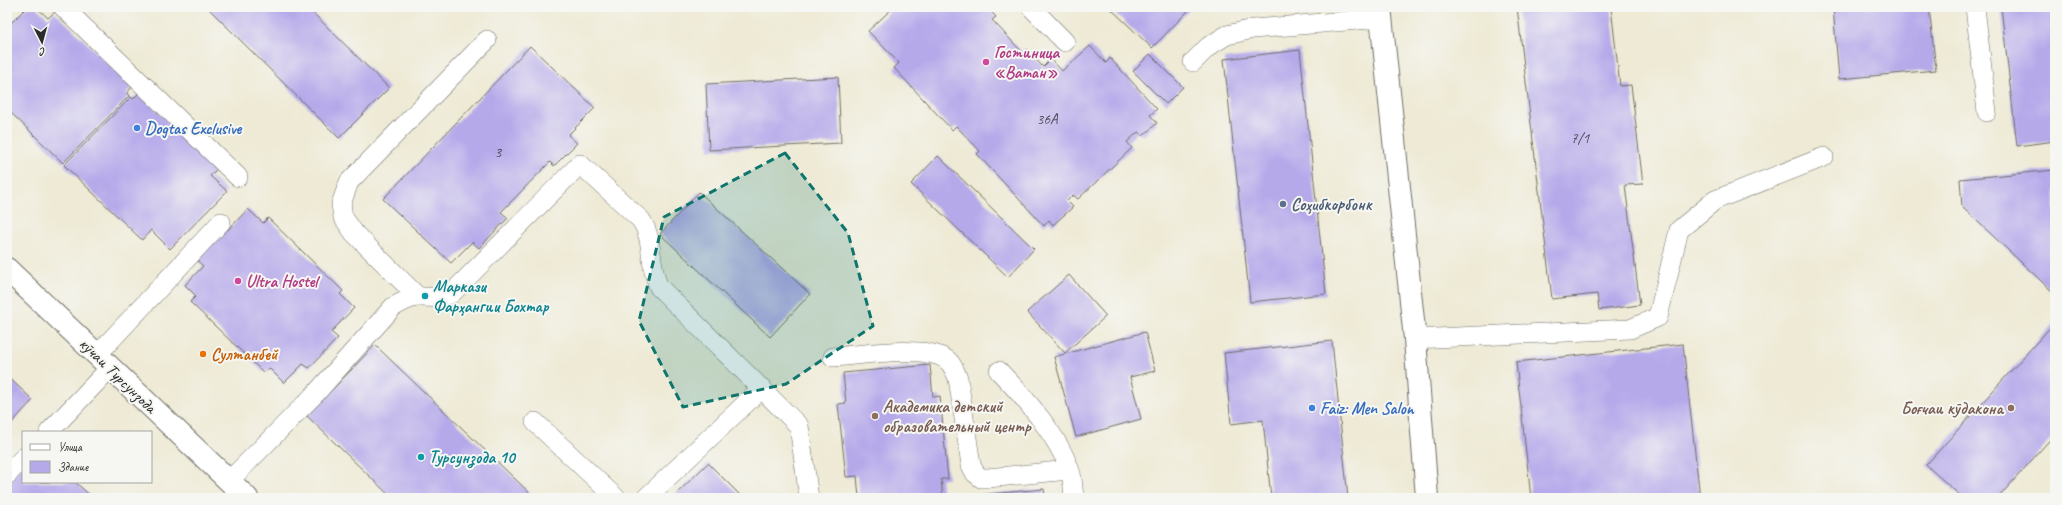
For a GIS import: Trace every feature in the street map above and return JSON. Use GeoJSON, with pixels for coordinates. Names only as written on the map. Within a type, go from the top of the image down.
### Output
{"type":"FeatureCollection","features":[{"type":"Feature","properties":{"kind":"street"},"geometry":{"type":"LineString","coordinates":[[1381,12],[1415,339],[1427,498]]}},
{"type":"Feature","properties":{"kind":"street","name":"кӯчаи Турсунзода"},"geometry":{"type":"LineString","coordinates":[[7,269],[247,498]]}},
{"type":"Feature","properties":{"kind":"lane"},"geometry":{"type":"LineString","coordinates":[[62,7],[238,177]]}},
{"type":"Feature","properties":{"kind":"lane"},"geometry":{"type":"LineString","coordinates":[[1032,7],[1065,42]]}},
{"type":"Feature","properties":{"kind":"lane"},"geometry":{"type":"LineString","coordinates":[[1975,7],[1987,112]]}},
{"type":"Feature","properties":{"kind":"lane"},"geometry":{"type":"LineString","coordinates":[[1193,62],[1209,46],[1228,35],[1253,29],[1381,12]]}},
{"type":"Feature","properties":{"kind":"lane"},"geometry":{"type":"LineString","coordinates":[[418,297],[354,233],[342,217],[341,204],[349,182],[487,40]]}},
{"type":"Feature","properties":{"kind":"lane"},"geometry":{"type":"LineString","coordinates":[[1415,339],[1630,329],[1658,317],[1679,230],[1714,200],[1824,157]]}},
{"type":"Feature","properties":{"kind":"lane"},"geometry":{"type":"LineString","coordinates":[[229,481],[317,392],[393,308],[407,299],[418,297],[443,298],[452,293],[580,164],[641,220],[647,229],[651,242],[654,276],[659,287],[799,426],[809,498]]}},
{"type":"Feature","properties":{"kind":"lane"},"geometry":{"type":"LineString","coordinates":[[49,431],[104,361],[221,222]]}},
{"type":"Feature","properties":{"kind":"lane"},"geometry":{"type":"LineString","coordinates":[[833,357],[918,351],[940,356],[952,366],[958,378],[962,393],[971,465],[975,473],[981,478],[1069,470]]}},
{"type":"Feature","properties":{"kind":"lane"},"geometry":{"type":"LineString","coordinates":[[999,371],[1037,415],[1066,460],[1074,498]]}},
{"type":"Feature","properties":{"kind":"lane"},"geometry":{"type":"LineString","coordinates":[[646,498],[762,388]]}},
{"type":"Feature","properties":{"kind":"lane"},"geometry":{"type":"LineString","coordinates":[[535,422],[616,498]]}},
{"type":"Feature","properties":{"kind":"lane"},"geometry":{"type":"LineString","coordinates":[[7,475],[22,459]]}},
{"type":"Feature","properties":{"kind":"highlighted area"},"geometry":{"type":"Polygon","coordinates":[[[785,153],[848,233],[873,326],[786,384],[683,407],[639,321],[664,217],[785,153]]]}},
{"type":"Feature","properties":{"kind":"building"},"geometry":{"type":"Polygon","coordinates":[[[27,7],[36,7],[48,18],[55,12],[132,87],[127,93],[129,96],[63,163],[7,109],[7,27],[27,7]]]}},
{"type":"Feature","properties":{"kind":"building"},"geometry":{"type":"Polygon","coordinates":[[[207,7],[307,7],[389,88],[339,138],[207,7]]]}},
{"type":"Feature","properties":{"kind":"building"},"geometry":{"type":"Polygon","coordinates":[[[894,7],[987,7],[996,17],[992,20],[1023,53],[1026,49],[1043,67],[1051,59],[1062,71],[1090,46],[1106,63],[1110,58],[1157,109],[1150,115],[1157,123],[1143,136],[1138,132],[1127,142],[1132,148],[1078,199],[1073,195],[1067,201],[1073,207],[1053,225],[1049,220],[1044,226],[977,154],[980,151],[956,126],[952,130],[894,68],[899,63],[868,31],[894,7]]]}},
{"type":"Feature","properties":{"kind":"building"},"geometry":{"type":"Polygon","coordinates":[[[1109,7],[1192,7],[1152,48],[1109,7]]]}},
{"type":"Feature","properties":{"kind":"building"},"geometry":{"type":"Polygon","coordinates":[[[1225,7],[1242,7],[1242,8],[1226,10],[1225,7]]]}},
{"type":"Feature","properties":{"kind":"building"},"geometry":{"type":"Polygon","coordinates":[[[1517,7],[1611,7],[1620,86],[1631,85],[1643,184],[1625,185],[1640,305],[1599,310],[1597,294],[1552,299],[1517,7]]]}},
{"type":"Feature","properties":{"kind":"building"},"geometry":{"type":"Polygon","coordinates":[[[1833,7],[1929,7],[1936,70],[1839,79],[1833,7]]]}},
{"type":"Feature","properties":{"kind":"building"},"geometry":{"type":"Polygon","coordinates":[[[2001,7],[2055,7],[2055,141],[2017,146],[2001,7]]]}},
{"type":"Feature","properties":{"kind":"building"},"geometry":{"type":"Polygon","coordinates":[[[530,46],[595,108],[568,135],[577,143],[554,166],[550,162],[501,212],[508,218],[479,248],[472,242],[451,263],[383,199],[530,46]]]}},
{"type":"Feature","properties":{"kind":"building"},"geometry":{"type":"Polygon","coordinates":[[[1300,50],[1326,294],[1250,302],[1224,59],[1300,50]]]}},
{"type":"Feature","properties":{"kind":"building"},"geometry":{"type":"Polygon","coordinates":[[[1150,54],[1183,87],[1166,104],[1133,71],[1150,54]]]}},
{"type":"Feature","properties":{"kind":"building"},"geometry":{"type":"Polygon","coordinates":[[[838,77],[841,143],[709,150],[706,84],[838,77]]]}},
{"type":"Feature","properties":{"kind":"building"},"geometry":{"type":"Polygon","coordinates":[[[139,93],[217,169],[210,176],[227,191],[170,249],[151,230],[142,240],[64,165],[131,97],[133,99],[139,93]]]}},
{"type":"Feature","properties":{"kind":"building"},"geometry":{"type":"Polygon","coordinates":[[[938,156],[1034,249],[1008,277],[911,184],[938,156]]]}},
{"type":"Feature","properties":{"kind":"building"},"geometry":{"type":"Polygon","coordinates":[[[2055,170],[2055,294],[1962,207],[1960,179],[2055,170]]]}},
{"type":"Feature","properties":{"kind":"building"},"geometry":{"type":"Polygon","coordinates":[[[699,192],[810,294],[770,337],[660,234],[699,192]]]}},
{"type":"Feature","properties":{"kind":"building"},"geometry":{"type":"Polygon","coordinates":[[[248,209],[263,223],[268,218],[343,291],[340,294],[354,308],[331,332],[338,338],[309,368],[303,364],[284,383],[270,369],[263,372],[190,302],[196,296],[185,285],[203,266],[194,258],[224,228],[228,230],[248,209]]]}},
{"type":"Feature","properties":{"kind":"building"},"geometry":{"type":"Polygon","coordinates":[[[1069,275],[1106,316],[1065,353],[1027,312],[1069,275]]]}},
{"type":"Feature","properties":{"kind":"building","name":"Боғчаи кӯдакона"},"geometry":{"type":"Polygon","coordinates":[[[2055,322],[2055,434],[1998,498],[1963,498],[1926,465],[2055,322]]]}},
{"type":"Feature","properties":{"kind":"building"},"geometry":{"type":"Polygon","coordinates":[[[1145,332],[1155,371],[1130,377],[1141,419],[1076,437],[1054,357],[1145,332]]]}},
{"type":"Feature","properties":{"kind":"building"},"geometry":{"type":"Polygon","coordinates":[[[1332,341],[1348,498],[1271,498],[1263,420],[1231,424],[1224,353],[1332,341]]]}},
{"type":"Feature","properties":{"kind":"building"},"geometry":{"type":"Polygon","coordinates":[[[1683,344],[1700,498],[1531,498],[1516,362],[1683,344]]]}},
{"type":"Feature","properties":{"kind":"building","name":"Турсунзода 10"},"geometry":{"type":"Polygon","coordinates":[[[375,345],[535,498],[392,498],[307,416],[375,345]]]}},
{"type":"Feature","properties":{"kind":"building"},"geometry":{"type":"Polygon","coordinates":[[[930,365],[933,397],[940,396],[948,479],[941,479],[943,498],[859,498],[857,476],[846,477],[838,404],[846,403],[843,373],[930,365]]]}},
{"type":"Feature","properties":{"kind":"building"},"geometry":{"type":"Polygon","coordinates":[[[7,376],[33,400],[7,428],[7,376]]]}},
{"type":"Feature","properties":{"kind":"building"},"geometry":{"type":"Polygon","coordinates":[[[708,463],[743,498],[672,498],[708,463]]]}},
{"type":"Feature","properties":{"kind":"building"},"geometry":{"type":"Polygon","coordinates":[[[22,465],[22,483],[76,483],[93,498],[7,498],[7,482],[22,465]]]}},
{"type":"Feature","properties":{"kind":"building"},"geometry":{"type":"Polygon","coordinates":[[[1044,489],[1045,497],[1062,495],[1062,498],[978,498],[977,495],[1044,489]]]}},
{"type":"Feature","properties":{"kind":"place","name":"Гостиница «Ватан»"},"geometry":{"type":"Point","coordinates":[986,62]}},
{"type":"Feature","properties":{"kind":"place","name":"Dogtas Exclusive"},"geometry":{"type":"Point","coordinates":[137,128]}},
{"type":"Feature","properties":{"kind":"place","name":"Соҳибкорбонк"},"geometry":{"type":"Point","coordinates":[1283,204]}},
{"type":"Feature","properties":{"kind":"place","name":"Ultra Hostel"},"geometry":{"type":"Point","coordinates":[238,281]}},
{"type":"Feature","properties":{"kind":"place","name":"Маркази Фарҳангии Бохтар"},"geometry":{"type":"Point","coordinates":[425,296]}},
{"type":"Feature","properties":{"kind":"place","name":"Султанбей"},"geometry":{"type":"Point","coordinates":[203,354]}},
{"type":"Feature","properties":{"kind":"place","name":"Faiz: Men Salon"},"geometry":{"type":"Point","coordinates":[1312,408]}},
{"type":"Feature","properties":{"kind":"place","name":"Боғчаи кӯдакона"},"geometry":{"type":"Point","coordinates":[2011,408]}},
{"type":"Feature","properties":{"kind":"place","name":"Академика детский образовательный центр"},"geometry":{"type":"Point","coordinates":[875,416]}},
{"type":"Feature","properties":{"kind":"place","name":"Турсунзода 10"},"geometry":{"type":"Point","coordinates":[421,457]}}]}
